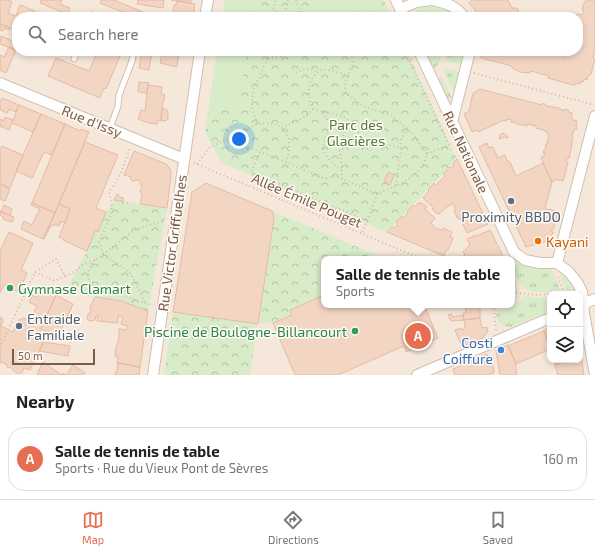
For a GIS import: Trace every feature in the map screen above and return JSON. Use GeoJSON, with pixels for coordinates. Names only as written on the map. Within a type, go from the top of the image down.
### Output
{"type":"FeatureCollection","features":[{"type":"Feature","properties":{"kind":"street"},"geometry":{"type":"LineString","coordinates":[[206,12],[208,0]]}},
{"type":"Feature","properties":{"kind":"street"},"geometry":{"type":"LineString","coordinates":[[400,9],[417,2],[431,0],[447,3],[460,12]]}},
{"type":"Feature","properties":{"kind":"street","name":"Rue Victor Griffuelhes"},"geometry":{"type":"LineString","coordinates":[[153,375],[199,56]]}},
{"type":"Feature","properties":{"kind":"street","name":"Rue Nationale"},"geometry":{"type":"LineString","coordinates":[[421,56],[514,252],[526,260],[557,267]]}},
{"type":"Feature","properties":{"kind":"street"},"geometry":{"type":"LineString","coordinates":[[452,122],[469,56]]}},
{"type":"Feature","properties":{"kind":"street","name":"Rue d'Issy"},"geometry":{"type":"LineString","coordinates":[[0,83],[184,159]]}},
{"type":"Feature","properties":{"kind":"street"},"geometry":{"type":"LineString","coordinates":[[582,291],[577,282],[568,272],[557,267],[595,116]]}},
{"type":"Feature","properties":{"kind":"street"},"geometry":{"type":"LineString","coordinates":[[583,305],[595,299]]}},
{"type":"Feature","properties":{"kind":"street"},"geometry":{"type":"LineString","coordinates":[[583,310],[595,375]]}},
{"type":"Feature","properties":{"kind":"street"},"geometry":{"type":"LineString","coordinates":[[417,375],[547,319]]}},
{"type":"Feature","properties":{"kind":"lane"},"geometry":{"type":"LineString","coordinates":[[110,128],[118,106],[119,95],[133,56]]}},
{"type":"Feature","properties":{"kind":"path"},"geometry":{"type":"LineString","coordinates":[[272,12],[276,0]]}},
{"type":"Feature","properties":{"kind":"path"},"geometry":{"type":"LineString","coordinates":[[285,12],[288,0]]}},
{"type":"Feature","properties":{"kind":"path"},"geometry":{"type":"LineString","coordinates":[[296,0],[300,12]]}},
{"type":"Feature","properties":{"kind":"path"},"geometry":{"type":"LineString","coordinates":[[257,124],[252,107],[254,88],[268,58],[283,56]]}},
{"type":"Feature","properties":{"kind":"path"},"geometry":{"type":"LineString","coordinates":[[352,56],[353,59],[352,67],[345,86],[346,93],[365,107],[390,115],[412,133],[427,154]]}},
{"type":"Feature","properties":{"kind":"path"},"geometry":{"type":"LineString","coordinates":[[412,59],[409,60],[449,145],[427,154]]}},
{"type":"Feature","properties":{"kind":"path"},"geometry":{"type":"LineString","coordinates":[[296,73],[310,69],[317,73]]}},
{"type":"Feature","properties":{"kind":"path"},"geometry":{"type":"LineString","coordinates":[[313,109],[309,96],[309,85],[312,78],[319,71],[326,70],[349,76]]}},
{"type":"Feature","properties":{"kind":"path"},"geometry":{"type":"LineString","coordinates":[[465,70],[594,105]]}},
{"type":"Feature","properties":{"kind":"path"},"geometry":{"type":"LineString","coordinates":[[282,128],[311,112],[313,109]]}},
{"type":"Feature","properties":{"kind":"path"},"geometry":{"type":"LineString","coordinates":[[313,109],[336,114],[349,120],[370,143],[390,145],[400,148]]}},
{"type":"Feature","properties":{"kind":"path"},"geometry":{"type":"LineString","coordinates":[[323,112],[331,125],[323,147],[326,154],[337,168],[342,170]]}},
{"type":"Feature","properties":{"kind":"path"},"geometry":{"type":"LineString","coordinates":[[197,164],[209,148],[257,124],[266,123],[278,125],[284,130],[289,139],[289,152],[286,162]]}},
{"type":"Feature","properties":{"kind":"path"},"geometry":{"type":"LineString","coordinates":[[342,179],[339,148],[344,133],[347,128],[352,125]]}},
{"type":"Feature","properties":{"kind":"path"},"geometry":{"type":"LineString","coordinates":[[396,186],[401,140],[407,128]]}},
{"type":"Feature","properties":{"kind":"path"},"geometry":{"type":"LineString","coordinates":[[238,134],[240,144],[325,179],[335,176],[377,194],[402,183],[420,169],[427,154]]}},
{"type":"Feature","properties":{"kind":"path"},"geometry":{"type":"LineString","coordinates":[[134,138],[121,174],[109,194],[112,208],[111,215],[99,242],[103,254],[131,274],[145,302]]}},
{"type":"Feature","properties":{"kind":"path"},"geometry":{"type":"LineString","coordinates":[[260,152],[251,172],[325,201],[367,220]]}},
{"type":"Feature","properties":{"kind":"path","name":"Allée Émile Pouget"},"geometry":{"type":"LineString","coordinates":[[184,159],[415,256]]}},
{"type":"Feature","properties":{"kind":"path"},"geometry":{"type":"LineString","coordinates":[[362,234],[377,194]]}},
{"type":"Feature","properties":{"kind":"path"},"geometry":{"type":"LineString","coordinates":[[35,272],[55,281],[74,272],[82,265],[95,260],[133,231],[164,221],[176,221]]}},
{"type":"Feature","properties":{"kind":"path"},"geometry":{"type":"LineString","coordinates":[[0,348],[35,272],[56,259],[65,276]]}},
{"type":"Feature","properties":{"kind":"path"},"geometry":{"type":"LineString","coordinates":[[95,260],[90,267],[88,276],[89,283],[95,288],[101,291],[114,293],[162,307]]}},
{"type":"Feature","properties":{"kind":"path"},"geometry":{"type":"LineString","coordinates":[[557,267],[564,291]]}},
{"type":"Feature","properties":{"kind":"path"},"geometry":{"type":"LineString","coordinates":[[515,292],[534,295],[547,295]]}},
{"type":"Feature","properties":{"kind":"path"},"geometry":{"type":"LineString","coordinates":[[495,308],[495,325],[498,340]]}},
{"type":"Feature","properties":{"kind":"shaded area"},"geometry":{"type":"Polygon","coordinates":[[[0,0],[595,0],[595,375],[0,375],[0,0]]]}},
{"type":"Feature","properties":{"kind":"green space"},"geometry":{"type":"Polygon","coordinates":[[[225,0],[384,0],[389,12],[223,12],[225,0]]]}},
{"type":"Feature","properties":{"kind":"green space"},"geometry":{"type":"Polygon","coordinates":[[[225,0],[254,0],[253,12],[223,12],[225,0]]]}},
{"type":"Feature","properties":{"kind":"green space"},"geometry":{"type":"Polygon","coordinates":[[[308,0],[380,0],[354,12],[314,12],[308,0]]]}},
{"type":"Feature","properties":{"kind":"green space"},"geometry":{"type":"Polygon","coordinates":[[[434,5],[450,11],[416,12],[415,9],[434,5]]]}},
{"type":"Feature","properties":{"kind":"green space","name":"Parc des Glacières"},"geometry":{"type":"Polygon","coordinates":[[[216,56],[409,56],[457,159],[387,232],[222,163],[205,132],[216,56]]]}},
{"type":"Feature","properties":{"kind":"green space"},"geometry":{"type":"Polygon","coordinates":[[[216,56],[246,56],[238,110],[209,106],[216,56]]]}},
{"type":"Feature","properties":{"kind":"green space"},"geometry":{"type":"Polygon","coordinates":[[[426,56],[440,56],[438,66],[433,69],[426,56]]]}},
{"type":"Feature","properties":{"kind":"green space"},"geometry":{"type":"Polygon","coordinates":[[[446,56],[463,56],[460,65],[447,61],[446,56]]]}},
{"type":"Feature","properties":{"kind":"green space"},"geometry":{"type":"Polygon","coordinates":[[[445,68],[459,72],[454,89],[452,89],[444,70],[445,68]]]}},
{"type":"Feature","properties":{"kind":"green space"},"geometry":{"type":"Polygon","coordinates":[[[442,76],[452,98],[447,100],[437,78],[442,76]]]}},
{"type":"Feature","properties":{"kind":"green space"},"geometry":{"type":"Polygon","coordinates":[[[114,200],[167,208],[148,311],[121,301],[88,296],[70,283],[87,251],[95,231],[98,232],[106,212],[114,200]]]}},
{"type":"Feature","properties":{"kind":"green space"},"geometry":{"type":"Polygon","coordinates":[[[272,211],[379,256],[321,256],[321,296],[290,309],[292,315],[273,323],[258,324],[274,218],[272,211]]]}},
{"type":"Feature","properties":{"kind":"green space"},"geometry":{"type":"Polygon","coordinates":[[[519,262],[533,267],[550,268],[561,291],[530,291],[520,284],[515,273],[519,262]]]}},
{"type":"Feature","properties":{"kind":"green space"},"geometry":{"type":"Polygon","coordinates":[[[560,273],[570,282],[574,291],[568,291],[562,282],[560,273]]]}},
{"type":"Feature","properties":{"kind":"green space"},"geometry":{"type":"Polygon","coordinates":[[[526,296],[537,298],[547,297],[547,312],[511,327],[504,326],[499,322],[496,315],[497,313],[515,308],[516,304],[526,296]]]}},
{"type":"Feature","properties":{"kind":"green space"},"geometry":{"type":"Polygon","coordinates":[[[173,312],[258,324],[250,375],[164,375],[173,312]]]}},
{"type":"Feature","properties":{"kind":"building"},"geometry":{"type":"Polygon","coordinates":[[[0,0],[8,0],[12,2],[8,13],[12,14],[12,29],[0,24],[0,0]]]}},
{"type":"Feature","properties":{"kind":"building"},"geometry":{"type":"Polygon","coordinates":[[[41,0],[62,0],[60,4],[70,8],[68,12],[62,12],[40,3],[41,0]]]}},
{"type":"Feature","properties":{"kind":"building"},"geometry":{"type":"Polygon","coordinates":[[[101,0],[114,0],[143,12],[122,12],[100,3],[101,0]]]}},
{"type":"Feature","properties":{"kind":"building"},"geometry":{"type":"Polygon","coordinates":[[[138,0],[164,0],[163,8],[137,4],[138,0]]]}},
{"type":"Feature","properties":{"kind":"building"},"geometry":{"type":"Polygon","coordinates":[[[171,0],[191,0],[191,3],[171,0]]]}},
{"type":"Feature","properties":{"kind":"building"},"geometry":{"type":"Polygon","coordinates":[[[472,0],[508,0],[512,8],[518,9],[518,12],[476,12],[469,3],[472,0]]]}},
{"type":"Feature","properties":{"kind":"building"},"geometry":{"type":"Polygon","coordinates":[[[586,0],[595,0],[595,53],[593,58],[595,59],[591,74],[588,76],[587,80],[584,79],[580,84],[576,83],[573,85],[548,78],[549,76],[531,71],[530,73],[520,72],[512,68],[512,66],[481,58],[482,56],[562,56],[565,58],[566,56],[583,56],[584,10],[582,10],[586,0]]]}},
{"type":"Feature","properties":{"kind":"building"},"geometry":{"type":"Polygon","coordinates":[[[177,1],[195,4],[194,12],[173,12],[174,5],[176,5],[177,1]]]}},
{"type":"Feature","properties":{"kind":"building"},"geometry":{"type":"Polygon","coordinates":[[[20,5],[34,12],[17,12],[20,5]]]}},
{"type":"Feature","properties":{"kind":"building"},"geometry":{"type":"Polygon","coordinates":[[[0,24],[10,28],[9,30],[4,28],[3,31],[0,30],[0,24]]]}},
{"type":"Feature","properties":{"kind":"building"},"geometry":{"type":"Polygon","coordinates":[[[1,36],[12,41],[12,48],[0,44],[1,36]]]}},
{"type":"Feature","properties":{"kind":"building"},"geometry":{"type":"Polygon","coordinates":[[[9,47],[12,48],[12,56],[13,56],[6,73],[0,70],[0,55],[4,57],[9,47]]]}},
{"type":"Feature","properties":{"kind":"building"},"geometry":{"type":"Polygon","coordinates":[[[96,56],[120,56],[106,89],[104,88],[100,98],[48,76],[56,58],[89,71],[96,56]]]}},
{"type":"Feature","properties":{"kind":"building"},"geometry":{"type":"Polygon","coordinates":[[[141,56],[151,56],[149,70],[139,68],[141,56]]]}},
{"type":"Feature","properties":{"kind":"building"},"geometry":{"type":"Polygon","coordinates":[[[161,56],[178,56],[177,67],[160,63],[161,56]]]}},
{"type":"Feature","properties":{"kind":"building"},"geometry":{"type":"Polygon","coordinates":[[[139,82],[149,83],[147,93],[138,92],[139,82]]]}},
{"type":"Feature","properties":{"kind":"building"},"geometry":{"type":"Polygon","coordinates":[[[148,85],[162,87],[161,94],[165,95],[161,121],[157,121],[157,124],[138,119],[141,110],[145,111],[148,85]]]}},
{"type":"Feature","properties":{"kind":"building"},"geometry":{"type":"Polygon","coordinates":[[[480,89],[542,105],[543,103],[546,106],[559,108],[564,111],[565,109],[572,113],[571,116],[573,120],[577,121],[577,126],[576,130],[574,129],[572,145],[569,158],[566,162],[568,163],[563,181],[558,179],[552,182],[541,159],[542,156],[544,157],[545,153],[543,153],[546,149],[545,145],[549,136],[546,131],[536,128],[536,126],[517,124],[511,122],[512,120],[507,119],[506,121],[504,120],[478,132],[477,130],[472,132],[464,114],[469,111],[473,93],[480,89]]]}},
{"type":"Feature","properties":{"kind":"building"},"geometry":{"type":"Polygon","coordinates":[[[2,98],[19,105],[16,112],[9,109],[7,113],[0,110],[0,102],[2,98]]]}},
{"type":"Feature","properties":{"kind":"building"},"geometry":{"type":"Polygon","coordinates":[[[19,105],[41,114],[33,132],[12,123],[19,105]]]}},
{"type":"Feature","properties":{"kind":"building"},"geometry":{"type":"Polygon","coordinates":[[[162,108],[168,111],[168,119],[165,121],[161,120],[162,108]]]}},
{"type":"Feature","properties":{"kind":"building"},"geometry":{"type":"Polygon","coordinates":[[[41,114],[65,124],[52,155],[44,152],[32,178],[16,171],[41,114]]]}},
{"type":"Feature","properties":{"kind":"building"},"geometry":{"type":"Polygon","coordinates":[[[5,117],[13,120],[9,130],[0,126],[0,119],[4,121],[5,117]]]}},
{"type":"Feature","properties":{"kind":"building"},"geometry":{"type":"Polygon","coordinates":[[[65,124],[80,131],[81,129],[89,132],[55,213],[32,203],[65,124]]]}},
{"type":"Feature","properties":{"kind":"building"},"geometry":{"type":"Polygon","coordinates":[[[502,133],[507,135],[508,138],[504,137],[499,139],[502,133]]]}},
{"type":"Feature","properties":{"kind":"building"},"geometry":{"type":"Polygon","coordinates":[[[85,142],[118,155],[96,208],[106,212],[98,232],[95,231],[87,251],[59,237],[70,209],[59,204],[85,142]]]}},
{"type":"Feature","properties":{"kind":"building"},"geometry":{"type":"Polygon","coordinates":[[[487,143],[489,148],[493,147],[498,158],[505,155],[516,176],[543,163],[552,182],[545,208],[547,211],[549,209],[558,212],[553,230],[552,229],[551,231],[553,232],[550,241],[526,247],[479,147],[487,143]]]}},
{"type":"Feature","properties":{"kind":"building"},"geometry":{"type":"Polygon","coordinates":[[[2,146],[23,155],[10,188],[0,184],[0,150],[2,146]]]}},
{"type":"Feature","properties":{"kind":"building"},"geometry":{"type":"Polygon","coordinates":[[[134,151],[166,164],[169,167],[171,175],[167,208],[140,204],[142,194],[140,190],[143,187],[140,181],[133,181],[131,180],[131,177],[124,175],[134,151]]]}},
{"type":"Feature","properties":{"kind":"building"},"geometry":{"type":"Polygon","coordinates":[[[457,159],[488,224],[467,233],[460,218],[458,219],[454,211],[456,210],[453,203],[437,214],[432,209],[434,208],[423,198],[434,183],[436,185],[445,176],[443,174],[450,167],[451,168],[454,166],[453,164],[457,159]]]}},
{"type":"Feature","properties":{"kind":"building"},"geometry":{"type":"Polygon","coordinates":[[[388,172],[394,175],[390,185],[384,182],[388,172]]]}},
{"type":"Feature","properties":{"kind":"building"},"geometry":{"type":"Polygon","coordinates":[[[206,183],[272,211],[274,218],[258,324],[173,312],[192,192],[206,183]]]}},
{"type":"Feature","properties":{"kind":"building"},"geometry":{"type":"Polygon","coordinates":[[[1,184],[10,189],[5,201],[0,199],[1,184]]]}},
{"type":"Feature","properties":{"kind":"building"},"geometry":{"type":"Polygon","coordinates":[[[117,194],[123,198],[123,201],[114,200],[117,194]]]}},
{"type":"Feature","properties":{"kind":"building"},"geometry":{"type":"Polygon","coordinates":[[[419,202],[427,207],[425,209],[435,218],[431,223],[435,228],[442,230],[443,228],[452,232],[450,237],[453,238],[444,256],[387,232],[398,224],[396,222],[402,216],[404,218],[413,205],[415,207],[419,202]]]}},
{"type":"Feature","properties":{"kind":"building"},"geometry":{"type":"Polygon","coordinates":[[[32,203],[55,213],[43,239],[21,229],[24,221],[32,225],[40,209],[31,205],[32,203]]]}},
{"type":"Feature","properties":{"kind":"building"},"geometry":{"type":"Polygon","coordinates":[[[59,204],[70,209],[65,223],[61,221],[60,225],[58,226],[55,224],[54,226],[51,225],[43,239],[59,204]]]}},
{"type":"Feature","properties":{"kind":"building"},"geometry":{"type":"Polygon","coordinates":[[[4,205],[12,209],[10,215],[1,212],[4,205]]]}},
{"type":"Feature","properties":{"kind":"building"},"geometry":{"type":"Polygon","coordinates":[[[0,211],[14,217],[12,222],[3,219],[4,217],[1,216],[0,211]]]}},
{"type":"Feature","properties":{"kind":"building"},"geometry":{"type":"Polygon","coordinates":[[[490,230],[502,256],[463,256],[465,254],[463,252],[470,245],[467,239],[476,235],[477,236],[490,230]]]}},
{"type":"Feature","properties":{"kind":"building"},"geometry":{"type":"Polygon","coordinates":[[[9,232],[33,243],[21,270],[27,273],[19,292],[4,285],[0,293],[0,251],[9,232]]]}},
{"type":"Feature","properties":{"kind":"building"},"geometry":{"type":"Polygon","coordinates":[[[41,289],[56,295],[39,334],[42,338],[43,344],[30,370],[24,368],[22,373],[16,373],[10,367],[7,367],[7,365],[2,362],[0,363],[0,317],[3,321],[1,326],[13,332],[19,320],[24,318],[30,321],[37,306],[29,302],[33,295],[37,297],[41,289]]]}},
{"type":"Feature","properties":{"kind":"building"},"geometry":{"type":"Polygon","coordinates":[[[56,295],[73,304],[58,337],[41,329],[56,295]]]}},
{"type":"Feature","properties":{"kind":"building","name":"Piscine de Boulogne-Billancourt"},"geometry":{"type":"Polygon","coordinates":[[[321,296],[321,308],[425,308],[438,338],[406,352],[404,346],[338,375],[295,375],[273,323],[292,315],[290,310],[321,296]]]}},
{"type":"Feature","properties":{"kind":"building"},"geometry":{"type":"Polygon","coordinates":[[[95,297],[121,301],[148,311],[140,367],[117,363],[118,356],[115,356],[115,352],[119,337],[119,329],[126,330],[128,326],[121,324],[123,317],[118,316],[118,323],[97,321],[98,316],[96,316],[95,320],[92,321],[87,319],[88,314],[91,312],[90,307],[95,297]]]}},
{"type":"Feature","properties":{"kind":"building"},"geometry":{"type":"Polygon","coordinates":[[[465,308],[480,308],[480,318],[464,320],[463,313],[466,313],[465,308]]]}},
{"type":"Feature","properties":{"kind":"building"},"geometry":{"type":"Polygon","coordinates":[[[452,314],[452,317],[462,315],[464,320],[451,321],[448,315],[452,314]]]}},
{"type":"Feature","properties":{"kind":"building"},"geometry":{"type":"Polygon","coordinates":[[[480,318],[482,328],[487,327],[488,332],[483,338],[462,347],[455,330],[461,328],[462,330],[464,329],[464,320],[480,318]]]}},
{"type":"Feature","properties":{"kind":"building"},"geometry":{"type":"Polygon","coordinates":[[[547,328],[547,339],[544,330],[547,328]]]}},
{"type":"Feature","properties":{"kind":"building"},"geometry":{"type":"Polygon","coordinates":[[[544,331],[547,340],[547,350],[516,364],[508,346],[544,331]]]}},
{"type":"Feature","properties":{"kind":"building"},"geometry":{"type":"Polygon","coordinates":[[[43,342],[70,346],[68,356],[39,351],[43,342]]]}},
{"type":"Feature","properties":{"kind":"building"},"geometry":{"type":"Polygon","coordinates":[[[508,345],[515,361],[517,375],[500,375],[496,350],[508,345]]]}},
{"type":"Feature","properties":{"kind":"building"},"geometry":{"type":"Polygon","coordinates":[[[487,354],[488,358],[492,357],[494,373],[490,375],[455,375],[453,369],[487,354]]]}},
{"type":"Feature","properties":{"kind":"building"},"geometry":{"type":"Polygon","coordinates":[[[43,362],[62,375],[37,375],[43,362]]]}},
{"type":"Feature","properties":{"kind":"building"},"geometry":{"type":"Polygon","coordinates":[[[118,363],[140,367],[139,375],[115,375],[115,372],[117,372],[118,363]]]}},
{"type":"Feature","properties":{"kind":"building"},"geometry":{"type":"Polygon","coordinates":[[[560,363],[582,363],[584,375],[558,375],[555,365],[560,363]]]}},
{"type":"Feature","properties":{"kind":"building"},"geometry":{"type":"Polygon","coordinates":[[[73,365],[85,373],[84,375],[66,375],[73,365]]]}},
{"type":"Feature","properties":{"kind":"place","name":"Proximity BBDO"},"geometry":{"type":"Point","coordinates":[511,201]}},
{"type":"Feature","properties":{"kind":"place","name":"Kayani"},"geometry":{"type":"Point","coordinates":[538,241]}},
{"type":"Feature","properties":{"kind":"place","name":"Gymnase Clamart"},"geometry":{"type":"Point","coordinates":[10,288]}},
{"type":"Feature","properties":{"kind":"place","name":"Entraide Familiale"},"geometry":{"type":"Point","coordinates":[19,326]}},
{"type":"Feature","properties":{"kind":"place","name":"Piscine de Boulogne-Billancourt"},"geometry":{"type":"Point","coordinates":[355,331]}},
{"type":"Feature","properties":{"kind":"place","name":"Salle de tennis de table"},"geometry":{"type":"Point","coordinates":[418,336]}},
{"type":"Feature","properties":{"kind":"place","name":"Costi Coiffure"},"geometry":{"type":"Point","coordinates":[501,350]}}]}
